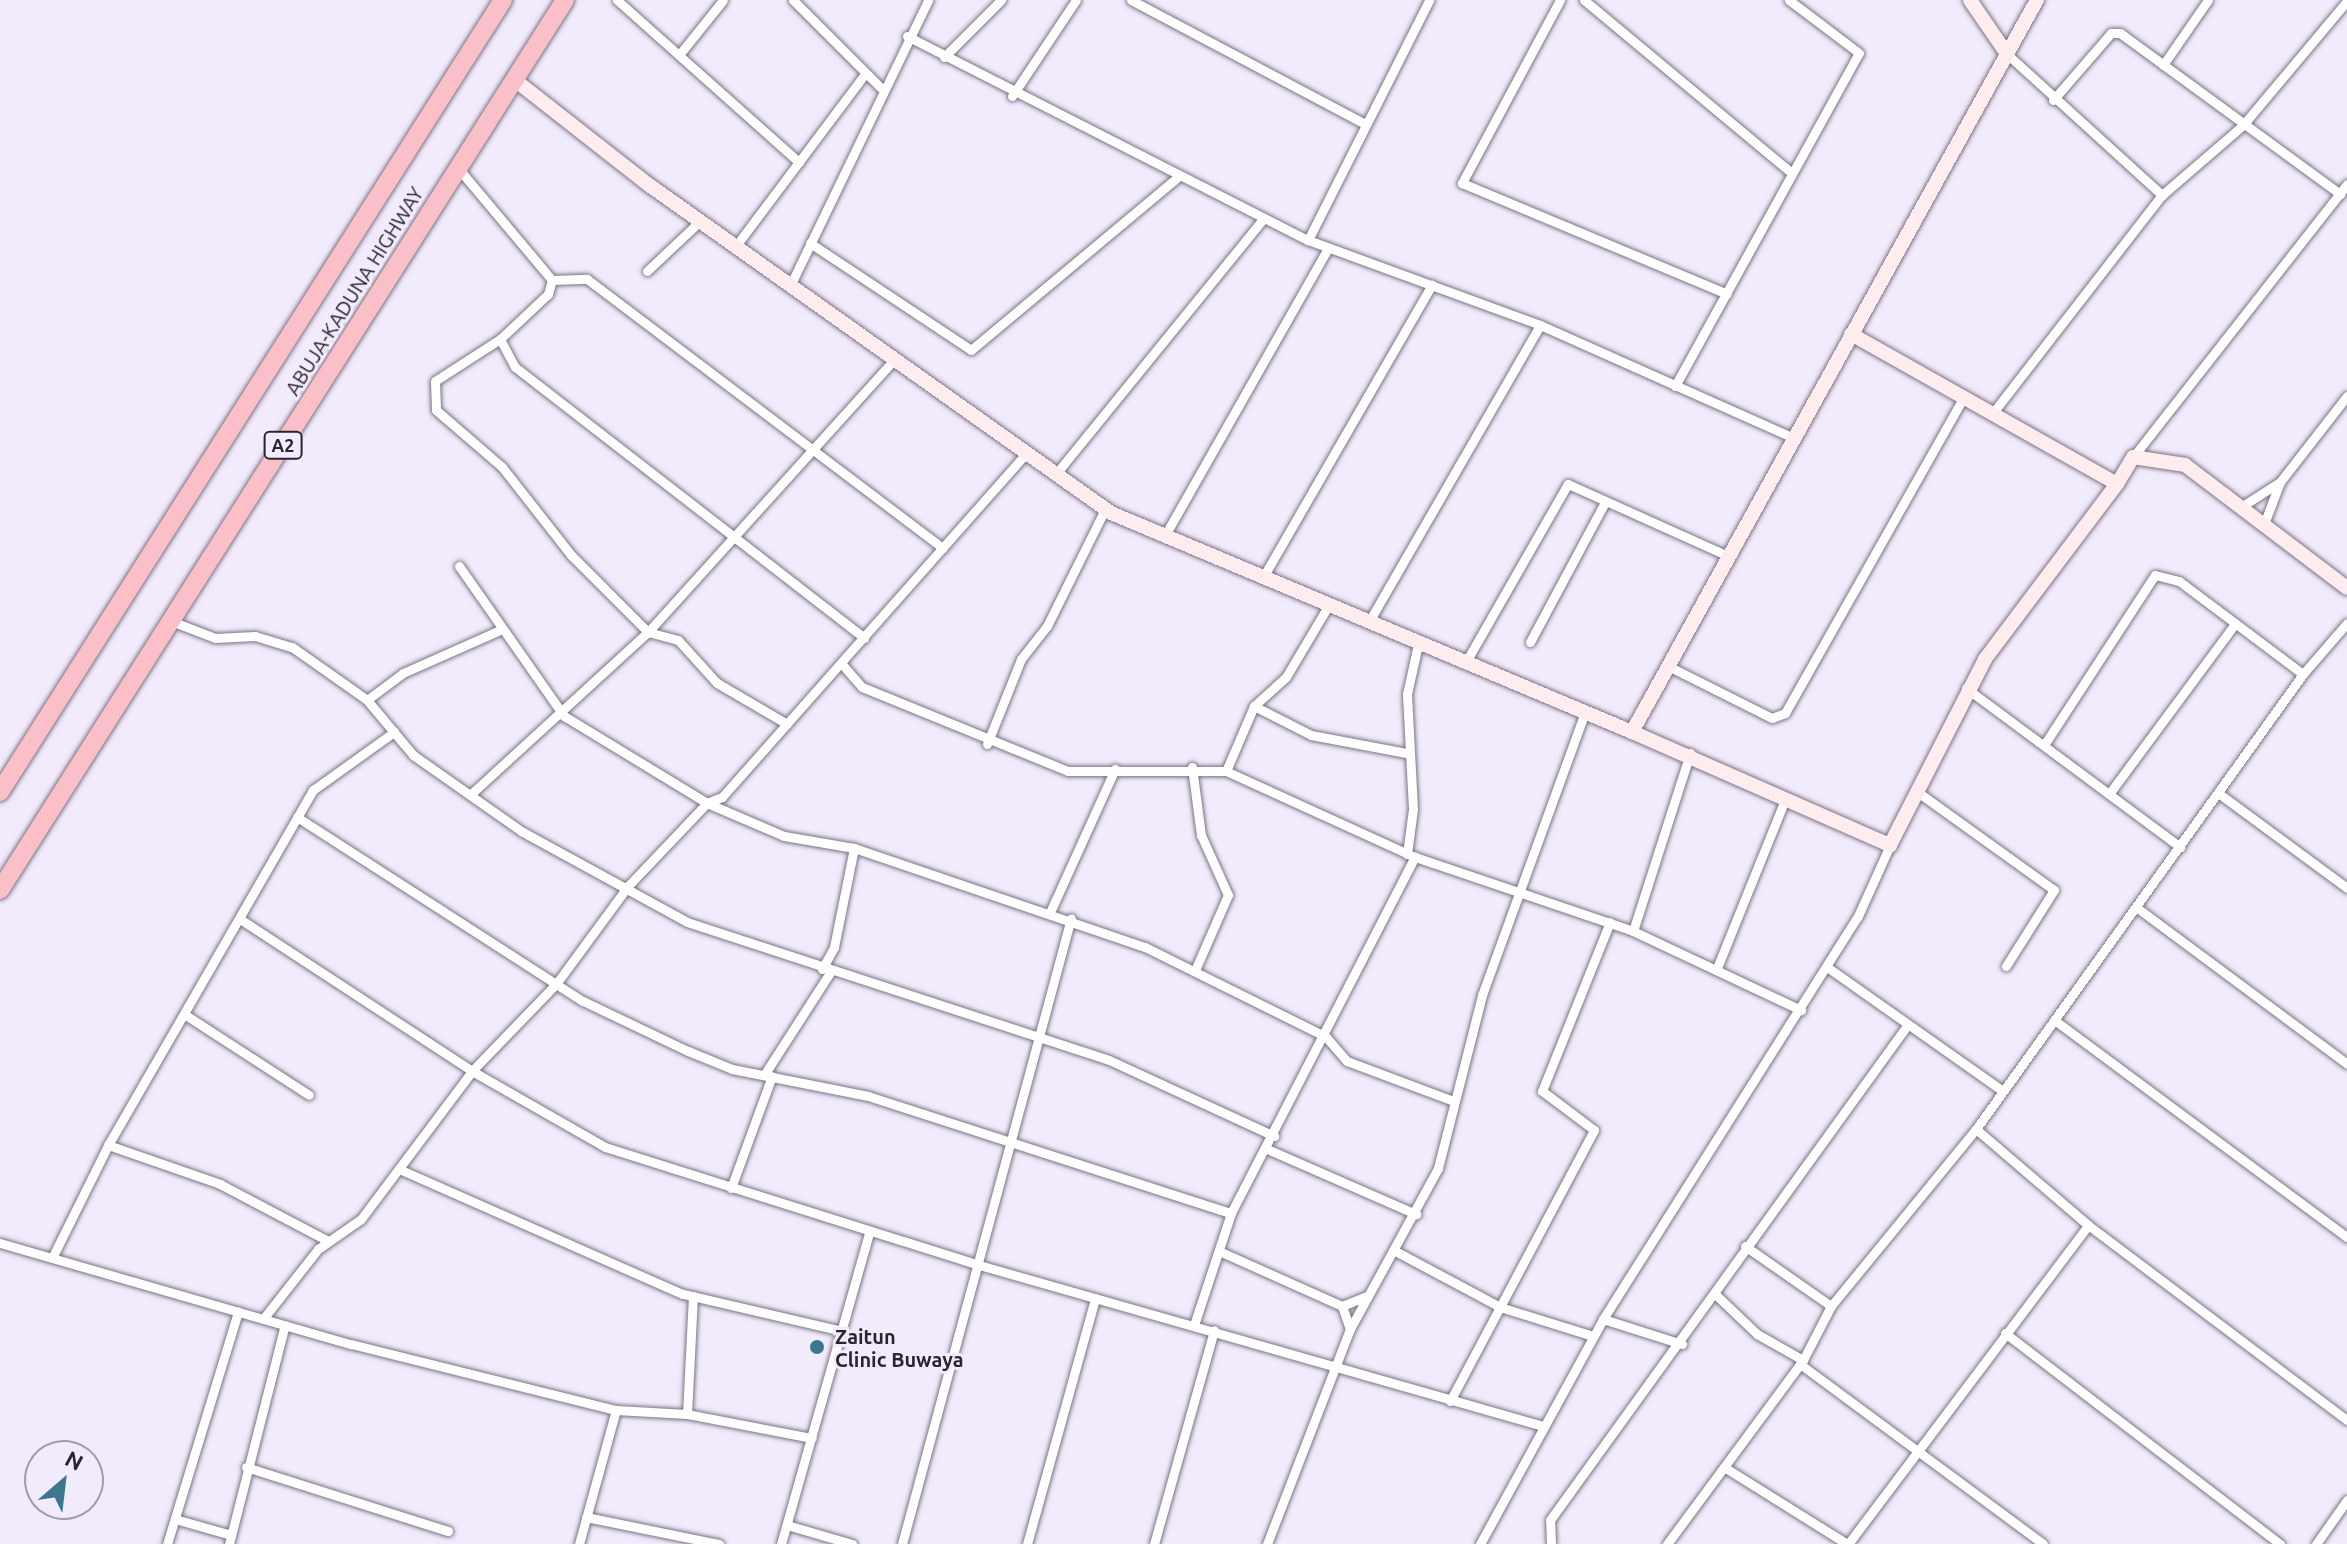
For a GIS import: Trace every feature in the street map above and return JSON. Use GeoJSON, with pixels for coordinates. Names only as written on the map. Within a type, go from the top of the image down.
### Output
{"type":"FeatureCollection","features":[{"type":"Feature","properties":{"kind":"highway","name":"ABUJA-KADUNA HIGHWAY"},"geometry":{"type":"LineString","coordinates":[[0,792],[503,0]]}},
{"type":"Feature","properties":{"kind":"highway","name":"ABUJA-KADUNA HIGHWAY"},"geometry":{"type":"LineString","coordinates":[[0,890],[565,0]]}},
{"type":"Feature","properties":{"kind":"street"},"geometry":{"type":"LineString","coordinates":[[617,0],[799,162]]}},
{"type":"Feature","properties":{"kind":"street"},"geometry":{"type":"LineString","coordinates":[[679,55],[723,0]]}},
{"type":"Feature","properties":{"kind":"street"},"geometry":{"type":"LineString","coordinates":[[793,0],[881,88]]}},
{"type":"Feature","properties":{"kind":"street"},"geometry":{"type":"LineString","coordinates":[[790,286],[881,88],[928,0]]}},
{"type":"Feature","properties":{"kind":"street"},"geometry":{"type":"LineString","coordinates":[[944,57],[1001,0]]}},
{"type":"Feature","properties":{"kind":"street"},"geometry":{"type":"LineString","coordinates":[[1012,96],[1076,0]]}},
{"type":"Feature","properties":{"kind":"street"},"geometry":{"type":"LineString","coordinates":[[1131,0],[1365,124]]}},
{"type":"Feature","properties":{"kind":"street"},"geometry":{"type":"LineString","coordinates":[[1308,240],[1429,0]]}},
{"type":"Feature","properties":{"kind":"street"},"geometry":{"type":"LineString","coordinates":[[1560,0],[1462,183],[1727,294]]}},
{"type":"Feature","properties":{"kind":"street"},"geometry":{"type":"LineString","coordinates":[[1584,0],[1788,170]]}},
{"type":"Feature","properties":{"kind":"street"},"geometry":{"type":"LineString","coordinates":[[1675,386],[1727,294],[1788,170],[1859,53],[1789,0]]}},
{"type":"Feature","properties":{"kind":"street"},"geometry":{"type":"LineString","coordinates":[[1970,0],[2007,54],[2053,100],[2162,195]]}},
{"type":"Feature","properties":{"kind":"street"},"geometry":{"type":"LineString","coordinates":[[1632,732],[2037,0]]}},
{"type":"Feature","properties":{"kind":"street"},"geometry":{"type":"LineString","coordinates":[[2163,65],[2208,0]]}},
{"type":"Feature","properties":{"kind":"street"},"geometry":{"type":"LineString","coordinates":[[1992,414],[2162,195],[2243,125],[2347,1]]}},
{"type":"Feature","properties":{"kind":"street"},"geometry":{"type":"LineString","coordinates":[[2053,100],[2111,33],[2163,65],[2243,125],[2280,144],[2340,194]]}},
{"type":"Feature","properties":{"kind":"street"},"geometry":{"type":"LineString","coordinates":[[907,36],[1012,96],[1308,240],[1540,325],[1794,438]]}},
{"type":"Feature","properties":{"kind":"street"},"geometry":{"type":"LineString","coordinates":[[735,247],[865,74]]}},
{"type":"Feature","properties":{"kind":"street"},"geometry":{"type":"LineString","coordinates":[[515,80],[699,222],[1105,509],[1262,580],[1371,618],[1632,732],[1690,753],[1785,800],[1890,845]]}},
{"type":"Feature","properties":{"kind":"street"},"geometry":{"type":"LineString","coordinates":[[458,168],[552,280]]}},
{"type":"Feature","properties":{"kind":"street"},"geometry":{"type":"LineString","coordinates":[[810,243],[971,350],[1178,177]]}},
{"type":"Feature","properties":{"kind":"street"},"geometry":{"type":"LineString","coordinates":[[1480,1544],[1603,1319],[1827,967],[1919,793],[1966,688],[2263,282],[2347,184]]}},
{"type":"Feature","properties":{"kind":"street"},"geometry":{"type":"LineString","coordinates":[[1055,475],[1264,218]]}},
{"type":"Feature","properties":{"kind":"street"},"geometry":{"type":"LineString","coordinates":[[647,271],[699,222]]}},
{"type":"Feature","properties":{"kind":"street"},"geometry":{"type":"LineString","coordinates":[[1164,537],[1328,248]]}},
{"type":"Feature","properties":{"kind":"street"},"geometry":{"type":"LineString","coordinates":[[552,280],[587,279],[708,378],[812,448],[943,548]]}},
{"type":"Feature","properties":{"kind":"street"},"geometry":{"type":"LineString","coordinates":[[552,280],[548,294],[500,339],[435,381],[436,410],[502,467],[571,555],[648,632],[678,640],[717,683],[787,724]]}},
{"type":"Feature","properties":{"kind":"street"},"geometry":{"type":"LineString","coordinates":[[1262,580],[1432,284]]}},
{"type":"Feature","properties":{"kind":"street"},"geometry":{"type":"LineString","coordinates":[[1371,618],[1540,325]]}},
{"type":"Feature","properties":{"kind":"street"},"geometry":{"type":"LineString","coordinates":[[1851,334],[2117,484]]}},
{"type":"Feature","properties":{"kind":"street"},"geometry":{"type":"LineString","coordinates":[[500,339],[515,367],[732,540],[864,638]]}},
{"type":"Feature","properties":{"kind":"street"},"geometry":{"type":"LineString","coordinates":[[471,794],[564,716],[648,632],[893,361]]}},
{"type":"Feature","properties":{"kind":"street"},"geometry":{"type":"LineString","coordinates":[[2264,524],[2280,482],[2347,396]]}},
{"type":"Feature","properties":{"kind":"street"},"geometry":{"type":"LineString","coordinates":[[1668,666],[1772,718],[1785,713],[1964,397]]}},
{"type":"Feature","properties":{"kind":"street"},"geometry":{"type":"LineString","coordinates":[[263,1319],[328,1241],[361,1219],[472,1071],[556,984],[628,886],[707,803],[722,797],[1025,455]]}},
{"type":"Feature","properties":{"kind":"street"},"geometry":{"type":"LineString","coordinates":[[2133,457],[2185,465],[2244,505],[2347,588]]}},
{"type":"Feature","properties":{"kind":"street"},"geometry":{"type":"LineString","coordinates":[[2244,505],[2280,482]]}},
{"type":"Feature","properties":{"kind":"street"},"geometry":{"type":"LineString","coordinates":[[1467,660],[1568,484],[1604,504],[1728,556]]}},
{"type":"Feature","properties":{"kind":"street"},"geometry":{"type":"LineString","coordinates":[[1530,642],[1604,504]]}},
{"type":"Feature","properties":{"kind":"street"},"geometry":{"type":"LineString","coordinates":[[987,744],[1021,659],[1047,626],[1105,509]]}},
{"type":"Feature","properties":{"kind":"street"},"geometry":{"type":"LineString","coordinates":[[459,566],[498,631],[564,716],[707,803],[784,836],[854,848],[1051,910],[1195,970],[1326,1037],[1347,1061],[1451,1100]]}},
{"type":"Feature","properties":{"kind":"street"},"geometry":{"type":"LineString","coordinates":[[2044,745],[2155,575],[2179,581],[2303,674]]}},
{"type":"Feature","properties":{"kind":"street"},"geometry":{"type":"LineString","coordinates":[[1226,771],[1254,706],[1286,677],[1330,603]]}},
{"type":"Feature","properties":{"kind":"street"},"geometry":{"type":"LineString","coordinates":[[171,621],[215,638],[255,636],[292,647],[367,700],[413,755],[521,831],[628,886],[687,922],[1174,1086],[1274,1136]]}},
{"type":"Feature","properties":{"kind":"street"},"geometry":{"type":"LineString","coordinates":[[1667,1544],[1802,1362],[1831,1306],[1976,1129],[2057,1022],[2140,910],[2180,847],[2221,795],[2303,674],[2347,623]]}},
{"type":"Feature","properties":{"kind":"street"},"geometry":{"type":"LineString","coordinates":[[2109,794],[2235,624]]}},
{"type":"Feature","properties":{"kind":"street"},"geometry":{"type":"LineString","coordinates":[[367,700],[403,673],[498,631]]}},
{"type":"Feature","properties":{"kind":"street"},"geometry":{"type":"LineString","coordinates":[[1194,1325],[1231,1213],[1326,1037],[1411,856],[1413,809],[1406,753],[1407,694],[1419,640]]}},
{"type":"Feature","properties":{"kind":"street"},"geometry":{"type":"LineString","coordinates":[[841,663],[862,687],[987,744],[1068,771],[1192,767],[1226,771],[1411,856],[1633,931],[1801,1010]]}},
{"type":"Feature","properties":{"kind":"street"},"geometry":{"type":"LineString","coordinates":[[1966,688],[2180,847]]}},
{"type":"Feature","properties":{"kind":"street"},"geometry":{"type":"LineString","coordinates":[[1254,706],[1311,735],[1406,753]]}},
{"type":"Feature","properties":{"kind":"street"},"geometry":{"type":"LineString","coordinates":[[1267,1544],[1350,1329],[1367,1296],[1397,1252],[1438,1168],[1451,1100],[1516,893],[1585,712]]}},
{"type":"Feature","properties":{"kind":"street"},"geometry":{"type":"LineString","coordinates":[[53,1256],[108,1145],[187,1016],[319,782],[394,732]]}},
{"type":"Feature","properties":{"kind":"street"},"geometry":{"type":"LineString","coordinates":[[1633,931],[1690,753]]}},
{"type":"Feature","properties":{"kind":"street"},"geometry":{"type":"LineString","coordinates":[[1192,767],[1201,835],[1228,895],[1195,970]]}},
{"type":"Feature","properties":{"kind":"street"},"geometry":{"type":"LineString","coordinates":[[1051,910],[1115,769]]}},
{"type":"Feature","properties":{"kind":"street"},"geometry":{"type":"LineString","coordinates":[[1919,793],[2054,890],[2006,966]]}},
{"type":"Feature","properties":{"kind":"street"},"geometry":{"type":"LineString","coordinates":[[2221,795],[2347,888]]}},
{"type":"Feature","properties":{"kind":"street"},"geometry":{"type":"LineString","coordinates":[[1717,968],[1785,800]]}},
{"type":"Feature","properties":{"kind":"street"},"geometry":{"type":"LineString","coordinates":[[297,817],[556,984],[688,1051],[768,1075],[868,1096],[1004,1145],[1231,1213]]}},
{"type":"Feature","properties":{"kind":"street"},"geometry":{"type":"LineString","coordinates":[[731,1188],[768,1075],[827,970],[854,848]]}},
{"type":"Feature","properties":{"kind":"street"},"geometry":{"type":"LineString","coordinates":[[2140,910],[2347,1064]]}},
{"type":"Feature","properties":{"kind":"street"},"geometry":{"type":"LineString","coordinates":[[902,1544],[979,1265],[1004,1145],[1071,918]]}},
{"type":"Feature","properties":{"kind":"street"},"geometry":{"type":"LineString","coordinates":[[240,919],[472,1071],[605,1147],[979,1265],[1543,1426]]}},
{"type":"Feature","properties":{"kind":"street"},"geometry":{"type":"LineString","coordinates":[[1450,1401],[1594,1130],[1542,1091],[1610,922]]}},
{"type":"Feature","properties":{"kind":"street"},"geometry":{"type":"LineString","coordinates":[[1827,967],[1906,1027],[2003,1091]]}},
{"type":"Feature","properties":{"kind":"street"},"geometry":{"type":"LineString","coordinates":[[187,1016],[309,1095]]}},
{"type":"Feature","properties":{"kind":"street"},"geometry":{"type":"LineString","coordinates":[[2057,1022],[2347,1237]]}},
{"type":"Feature","properties":{"kind":"street"},"geometry":{"type":"LineString","coordinates":[[1551,1544],[1550,1520],[1682,1344],[1745,1246],[1906,1027]]}},
{"type":"Feature","properties":{"kind":"street"},"geometry":{"type":"LineString","coordinates":[[1976,1129],[2088,1225],[2347,1420]]}},
{"type":"Feature","properties":{"kind":"street"},"geometry":{"type":"LineString","coordinates":[[108,1145],[220,1184],[328,1241]]}},
{"type":"Feature","properties":{"kind":"street"},"geometry":{"type":"LineString","coordinates":[[1267,1149],[1416,1214]]}},
{"type":"Feature","properties":{"kind":"street"},"geometry":{"type":"LineString","coordinates":[[399,1169],[552,1242],[693,1296],[842,1331]]}},
{"type":"Feature","properties":{"kind":"street"},"geometry":{"type":"LineString","coordinates":[[1724,1467],[1848,1544],[2088,1225]]}},
{"type":"Feature","properties":{"kind":"street"},"geometry":{"type":"LineString","coordinates":[[781,1544],[869,1232]]}},
{"type":"Feature","properties":{"kind":"street"},"geometry":{"type":"LineString","coordinates":[[0,1243],[285,1325],[616,1410],[687,1414],[812,1438]]}},
{"type":"Feature","properties":{"kind":"street"},"geometry":{"type":"LineString","coordinates":[[1745,1246],[1831,1306]]}},
{"type":"Feature","properties":{"kind":"street"},"geometry":{"type":"LineString","coordinates":[[1219,1251],[1342,1306],[1367,1296]]}},
{"type":"Feature","properties":{"kind":"street"},"geometry":{"type":"LineString","coordinates":[[1397,1252],[1500,1307],[1593,1336]]}},
{"type":"Feature","properties":{"kind":"street"},"geometry":{"type":"LineString","coordinates":[[1715,1294],[1757,1334],[1802,1362],[1916,1452],[2043,1544]]}},
{"type":"Feature","properties":{"kind":"street"},"geometry":{"type":"LineString","coordinates":[[687,1414],[693,1296]]}},
{"type":"Feature","properties":{"kind":"street"},"geometry":{"type":"LineString","coordinates":[[1027,1544],[1095,1298]]}},
{"type":"Feature","properties":{"kind":"street"},"geometry":{"type":"LineString","coordinates":[[1342,1306],[1350,1329]]}},
{"type":"Feature","properties":{"kind":"street"},"geometry":{"type":"LineString","coordinates":[[167,1544],[238,1312]]}},
{"type":"Feature","properties":{"kind":"street"},"geometry":{"type":"LineString","coordinates":[[1603,1319],[1682,1344]]}},
{"type":"Feature","properties":{"kind":"street"},"geometry":{"type":"LineString","coordinates":[[175,1519],[230,1540],[246,1467],[285,1325]]}},
{"type":"Feature","properties":{"kind":"street"},"geometry":{"type":"LineString","coordinates":[[1154,1544],[1214,1330]]}},
{"type":"Feature","properties":{"kind":"street"},"geometry":{"type":"LineString","coordinates":[[2005,1333],[2280,1544]]}},
{"type":"Feature","properties":{"kind":"street"},"geometry":{"type":"LineString","coordinates":[[579,1544],[616,1410]]}},
{"type":"Feature","properties":{"kind":"street"},"geometry":{"type":"LineString","coordinates":[[246,1467],[448,1531]]}},
{"type":"Feature","properties":{"kind":"street"},"geometry":{"type":"LineString","coordinates":[[2316,1544],[2347,1500]]}},
{"type":"Feature","properties":{"kind":"street"},"geometry":{"type":"LineString","coordinates":[[586,1517],[719,1544]]}},
{"type":"Feature","properties":{"kind":"street"},"geometry":{"type":"LineString","coordinates":[[787,1525],[852,1544]]}},
{"type":"Feature","properties":{"kind":"place","name":"Zaitun Clinic Buwaya"},"geometry":{"type":"Point","coordinates":[817,1347]}}]}
